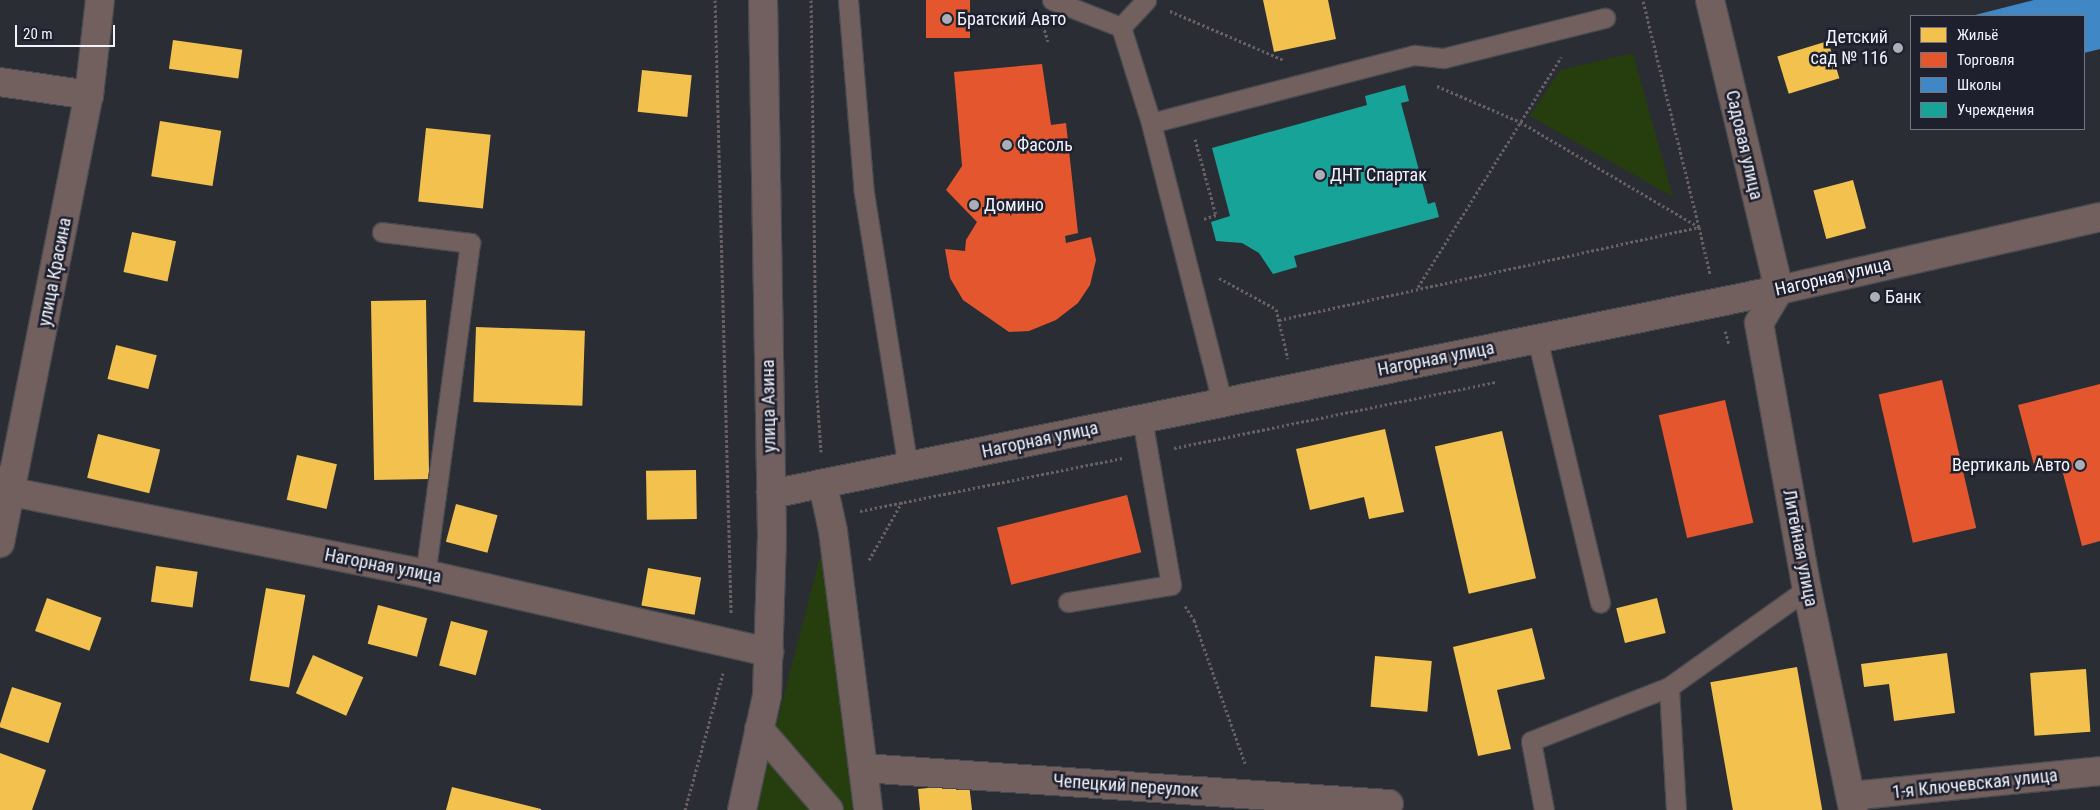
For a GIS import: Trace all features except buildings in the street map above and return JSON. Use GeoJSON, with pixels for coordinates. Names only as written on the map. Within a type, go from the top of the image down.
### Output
{"type":"FeatureCollection","features":[{"type":"Feature","properties":{"kind":"main road","name":"улица Азина"},"geometry":{"type":"LineString","coordinates":[[742,810],[766,696],[769,652],[771,494],[763,0]]}},
{"type":"Feature","properties":{"kind":"street","name":"улица Красина"},"geometry":{"type":"LineString","coordinates":[[0,543],[6,486],[89,95],[100,0]]}},
{"type":"Feature","properties":{"kind":"street","name":"Садовая улица"},"geometry":{"type":"LineString","coordinates":[[1710,0],[1779,290]]}},
{"type":"Feature","properties":{"kind":"street"},"geometry":{"type":"LineString","coordinates":[[0,82],[89,95]]}},
{"type":"Feature","properties":{"kind":"street","name":"Нагорная улица"},"geometry":{"type":"LineString","coordinates":[[771,494],[1779,290],[2100,217]]}},
{"type":"Feature","properties":{"kind":"street","name":"Литейная улица"},"geometry":{"type":"LineString","coordinates":[[1779,290],[1759,323],[1807,589],[1852,803]]}},
{"type":"Feature","properties":{"kind":"street"},"geometry":{"type":"LineString","coordinates":[[823,485],[832,531],[868,810]]}},
{"type":"Feature","properties":{"kind":"street","name":"Нагорная улица"},"geometry":{"type":"LineString","coordinates":[[6,486],[425,574],[769,652]]}},
{"type":"Feature","properties":{"kind":"street"},"geometry":{"type":"LineString","coordinates":[[759,729],[829,810]]}},
{"type":"Feature","properties":{"kind":"street","name":"Чепецкий переулок"},"geometry":{"type":"LineString","coordinates":[[863,768],[1389,804]]}},
{"type":"Feature","properties":{"kind":"street","name":"1-я Ключевская улица"},"geometry":{"type":"LineString","coordinates":[[1852,803],[2100,771]]}},
{"type":"Feature","properties":{"kind":"lane"},"geometry":{"type":"LineString","coordinates":[[848,0],[864,193],[916,466]]}},
{"type":"Feature","properties":{"kind":"lane"},"geometry":{"type":"LineString","coordinates":[[1052,0],[1121,26]]}},
{"type":"Feature","properties":{"kind":"lane"},"geometry":{"type":"LineString","coordinates":[[1121,26],[1146,0]]}},
{"type":"Feature","properties":{"kind":"lane"},"geometry":{"type":"LineString","coordinates":[[1151,123],[1414,55],[1444,58],[1605,18]]}},
{"type":"Feature","properties":{"kind":"lane"},"geometry":{"type":"LineString","coordinates":[[1121,26],[1151,123],[1222,402]]}},
{"type":"Feature","properties":{"kind":"lane"},"geometry":{"type":"LineString","coordinates":[[382,232],[470,242],[425,574]]}},
{"type":"Feature","properties":{"kind":"lane"},"geometry":{"type":"LineString","coordinates":[[1538,338],[1600,603]]}},
{"type":"Feature","properties":{"kind":"lane"},"geometry":{"type":"LineString","coordinates":[[1068,602],[1170,585],[1142,418]]}},
{"type":"Feature","properties":{"kind":"lane"},"geometry":{"type":"LineString","coordinates":[[1544,810],[1531,741],[1669,687],[1807,589]]}},
{"type":"Feature","properties":{"kind":"lane"},"geometry":{"type":"LineString","coordinates":[[1669,687],[1676,810]]}},
{"type":"Feature","properties":{"kind":"path"},"geometry":{"type":"LineString","coordinates":[[685,810],[732,644],[715,0]]}},
{"type":"Feature","properties":{"kind":"path"},"geometry":{"type":"LineString","coordinates":[[811,0],[816,380],[823,485]]}},
{"type":"Feature","properties":{"kind":"path"},"geometry":{"type":"LineString","coordinates":[[1643,0],[1730,348]]}},
{"type":"Feature","properties":{"kind":"path"},"geometry":{"type":"LineString","coordinates":[[1165,9],[1284,60],[1294,58]]}},
{"type":"Feature","properties":{"kind":"path"},"geometry":{"type":"LineString","coordinates":[[1418,288],[1583,23]]}},
{"type":"Feature","properties":{"kind":"path"},"geometry":{"type":"LineString","coordinates":[[1429,82],[1520,122],[1699,227]]}},
{"type":"Feature","properties":{"kind":"path"},"geometry":{"type":"LineString","coordinates":[[1188,114],[1216,214],[1203,218],[1205,227]]}},
{"type":"Feature","properties":{"kind":"path"},"geometry":{"type":"LineString","coordinates":[[1279,320],[1699,227]]}},
{"type":"Feature","properties":{"kind":"path"},"geometry":{"type":"LineString","coordinates":[[1217,271],[1220,280],[1276,309],[1294,387]]}},
{"type":"Feature","properties":{"kind":"path"},"geometry":{"type":"LineString","coordinates":[[1416,399],[1500,381]]}},
{"type":"Feature","properties":{"kind":"path"},"geometry":{"type":"LineString","coordinates":[[865,567],[916,466]]}},
{"type":"Feature","properties":{"kind":"path"},"geometry":{"type":"LineString","coordinates":[[1170,585],[1194,620],[1256,794]]}},
{"type":"Feature","properties":{"kind":"green space"},"geometry":{"type":"Polygon","coordinates":[[[1633,53],[1673,197],[1530,116],[1560,70],[1633,53]]]}},
{"type":"Feature","properties":{"kind":"green space"},"geometry":{"type":"Polygon","coordinates":[[[821,553],[859,810],[754,810],[821,553]]]}},
{"type":"Feature","properties":{"kind":"place","name":"Братский Авто"},"geometry":{"type":"Point","coordinates":[947,19]}},
{"type":"Feature","properties":{"kind":"place","name":"Детский сад № 116"},"geometry":{"type":"Point","coordinates":[1898,48]}},
{"type":"Feature","properties":{"kind":"place","name":"Фасоль"},"geometry":{"type":"Point","coordinates":[1007,145]}},
{"type":"Feature","properties":{"kind":"place","name":"ДНТ Спартак"},"geometry":{"type":"Point","coordinates":[1320,175]}},
{"type":"Feature","properties":{"kind":"place","name":"Домино"},"geometry":{"type":"Point","coordinates":[974,205]}},
{"type":"Feature","properties":{"kind":"place","name":"Банк"},"geometry":{"type":"Point","coordinates":[1875,297]}},
{"type":"Feature","properties":{"kind":"place","name":"Вертикаль Авто"},"geometry":{"type":"Point","coordinates":[2080,465]}}]}
